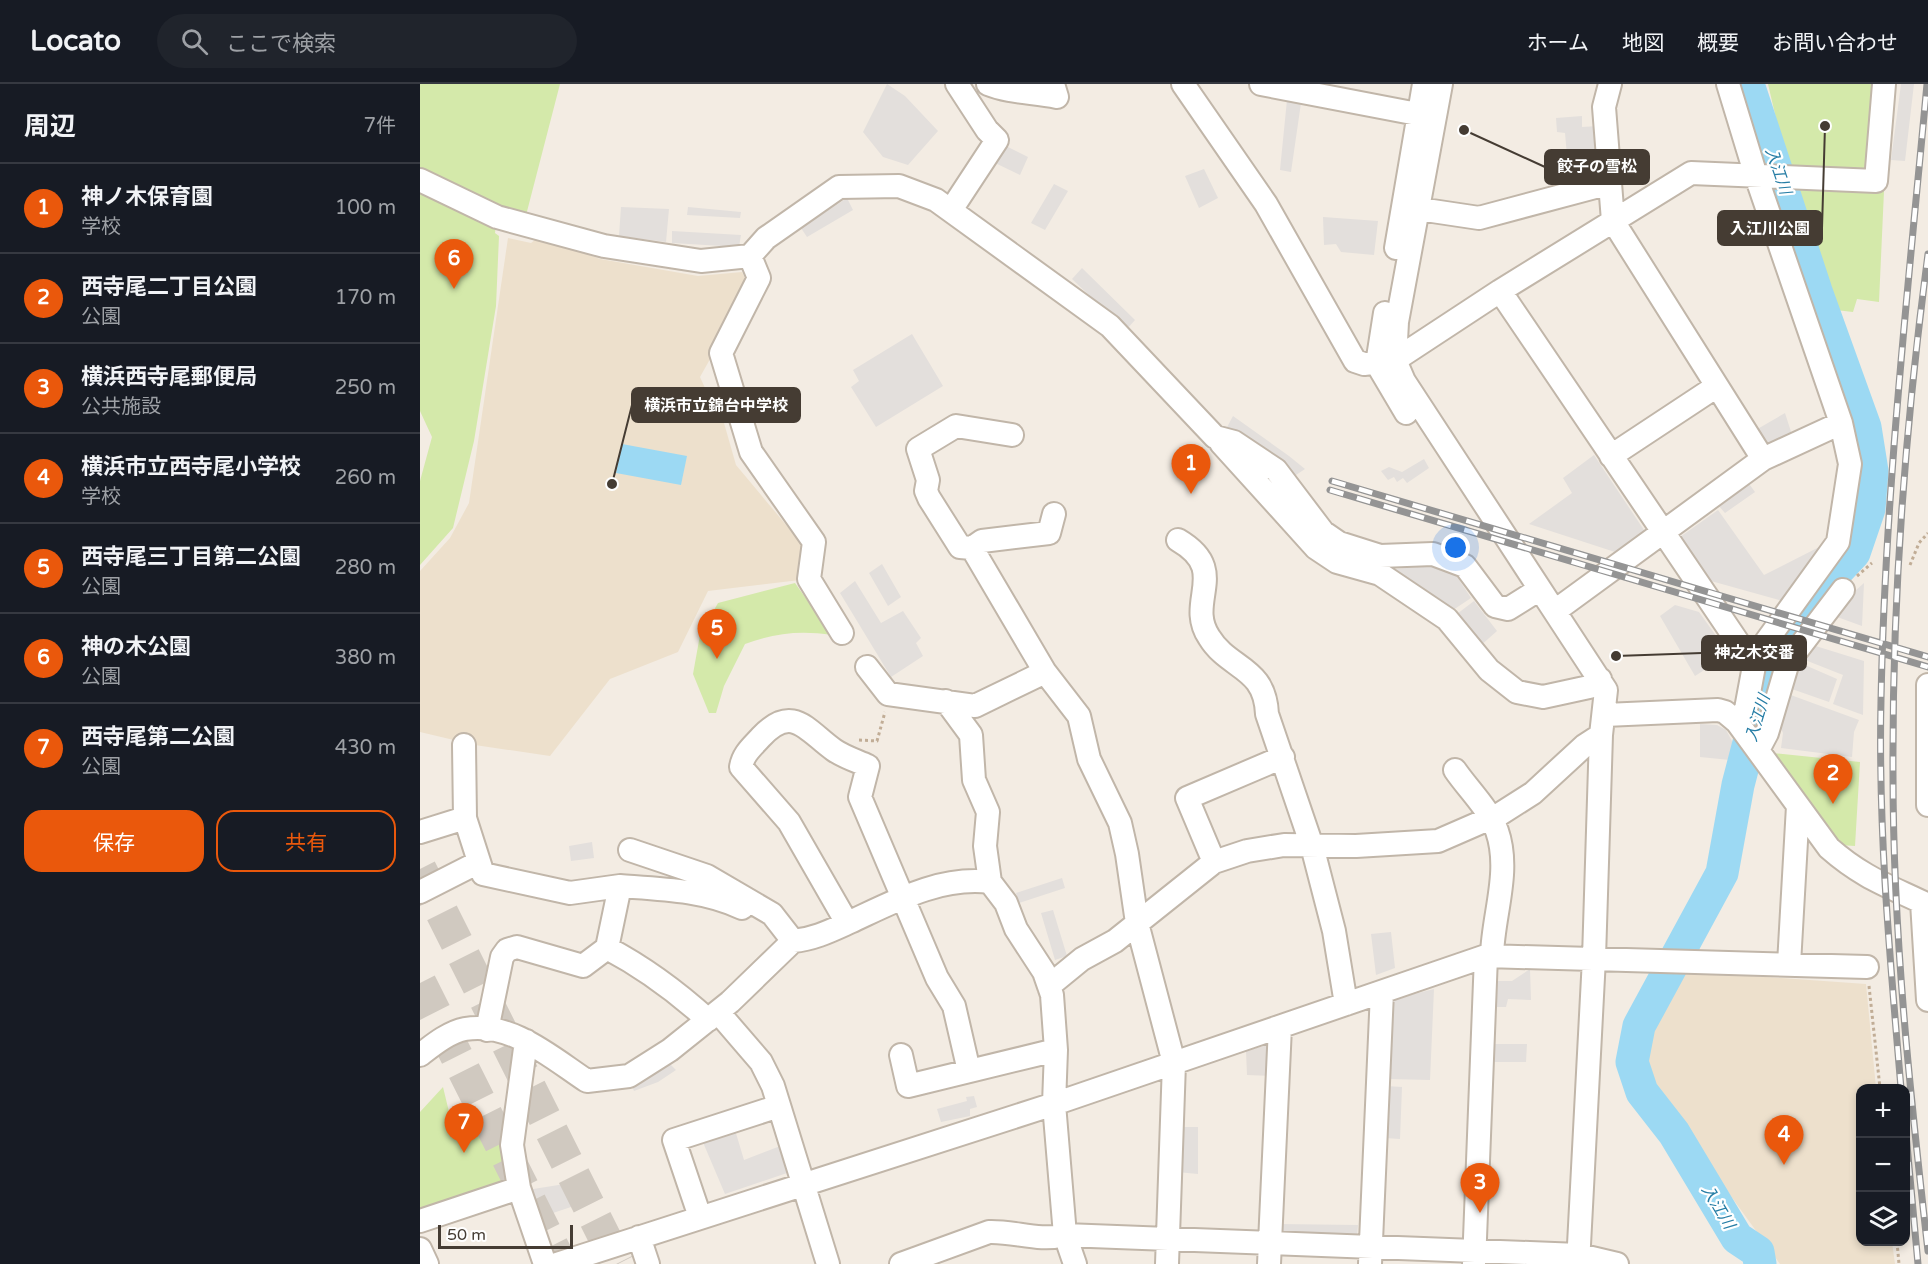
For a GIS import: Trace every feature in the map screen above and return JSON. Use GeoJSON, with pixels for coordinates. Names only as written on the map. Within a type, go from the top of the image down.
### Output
{"type":"FeatureCollection","features":[{"type":"Feature","properties":{"kind":"street"},"geometry":{"type":"LineString","coordinates":[[988,84],[1007,92],[1026,90],[1058,97],[1053,84]]}},
{"type":"Feature","properties":{"kind":"street"},"geometry":{"type":"LineString","coordinates":[[1261,84],[1427,116]]}},
{"type":"Feature","properties":{"kind":"street"},"geometry":{"type":"LineString","coordinates":[[1386,362],[1397,322],[1419,209],[1427,116],[1424,84]]}},
{"type":"Feature","properties":{"kind":"street"},"geometry":{"type":"LineString","coordinates":[[1386,362],[1427,116],[1441,84]]}},
{"type":"Feature","properties":{"kind":"street"},"geometry":{"type":"LineString","coordinates":[[1610,84],[1604,107],[1613,221],[1763,459]]}},
{"type":"Feature","properties":{"kind":"street"},"geometry":{"type":"LineString","coordinates":[[1728,84],[1841,423],[1850,464],[1838,542],[1760,650],[1754,666],[1746,708],[1750,739]]}},
{"type":"Feature","properties":{"kind":"street"},"geometry":{"type":"LineString","coordinates":[[1187,85],[1266,204],[1355,360],[1364,364],[1386,362],[1691,173],[1876,181],[1884,84]]}},
{"type":"Feature","properties":{"kind":"street"},"geometry":{"type":"LineString","coordinates":[[951,210],[997,140],[987,130],[964,86]]}},
{"type":"Feature","properties":{"kind":"street"},"geometry":{"type":"LineString","coordinates":[[420,180],[497,217],[604,246],[701,261],[750,256],[766,238],[839,188],[899,186],[936,200],[1110,326],[1316,548],[1338,562],[1380,574],[1447,620],[1489,670],[1517,692],[1543,697],[1594,683]]}},
{"type":"Feature","properties":{"kind":"street"},"geometry":{"type":"LineString","coordinates":[[1419,209],[1479,218],[1610,183]]}},
{"type":"Feature","properties":{"kind":"street"},"geometry":{"type":"LineString","coordinates":[[750,256],[759,278],[721,353],[751,453],[814,542],[809,579],[842,633]]}},
{"type":"Feature","properties":{"kind":"street"},"geometry":{"type":"LineString","coordinates":[[1500,291],[1754,666]]}},
{"type":"Feature","properties":{"kind":"street"},"geometry":{"type":"LineString","coordinates":[[1386,362],[1404,381],[1534,592],[1594,683]]}},
{"type":"Feature","properties":{"kind":"street"},"geometry":{"type":"LineString","coordinates":[[1611,456],[1717,386]]}},
{"type":"Feature","properties":{"kind":"street"},"geometry":{"type":"LineString","coordinates":[[1556,611],[1763,459],[1841,423]]}},
{"type":"Feature","properties":{"kind":"street"},"geometry":{"type":"LineString","coordinates":[[1012,435],[956,426],[918,448],[928,480],[926,491],[929,498],[960,547],[972,548],[982,542],[1049,533],[1054,514]]}},
{"type":"Feature","properties":{"kind":"street"},"geometry":{"type":"LineString","coordinates":[[1215,437],[1234,442],[1276,470],[1323,532],[1339,543],[1380,556],[1433,554],[1465,566],[1495,606],[1508,609],[1534,592]]}},
{"type":"Feature","properties":{"kind":"street"},"geometry":{"type":"LineString","coordinates":[[1178,540],[1196,554],[1206,574],[1200,614],[1208,637],[1231,659],[1249,671],[1266,697],[1267,714],[1312,846],[1334,931],[1346,1004]]}},
{"type":"Feature","properties":{"kind":"street"},"geometry":{"type":"LineString","coordinates":[[972,548],[1045,672],[1078,716],[1089,759],[1120,823],[1137,923],[1174,1063],[1167,1264]]}},
{"type":"Feature","properties":{"kind":"street"},"geometry":{"type":"LineString","coordinates":[[1750,739],[1767,733],[1788,662],[1843,590]]}},
{"type":"Feature","properties":{"kind":"street"},"geometry":{"type":"LineString","coordinates":[[1534,592],[1556,611],[1594,683],[1603,725],[1579,1259]]}},
{"type":"Feature","properties":{"kind":"street"},"geometry":{"type":"LineString","coordinates":[[867,667],[886,702],[946,701],[975,706],[1045,672]]}},
{"type":"Feature","properties":{"kind":"street"},"geometry":{"type":"LineString","coordinates":[[1928,685],[1928,805]]}},
{"type":"Feature","properties":{"kind":"street"},"geometry":{"type":"LineString","coordinates":[[946,701],[971,735],[974,780],[988,812],[985,846],[990,882],[1006,903],[1016,929],[1044,972],[1052,995],[1056,1050],[1054,1104],[1065,1235],[1075,1264]]}},
{"type":"Feature","properties":{"kind":"street"},"geometry":{"type":"LineString","coordinates":[[1049,986],[1082,959],[1115,941],[1214,862],[1247,851],[1284,845],[1438,841],[1490,818],[1533,793],[1584,746],[1603,725],[1718,711],[1725,712],[1750,739],[1829,848],[1847,864],[1884,886],[1925,904],[1928,1000]]}},
{"type":"Feature","properties":{"kind":"street"},"geometry":{"type":"LineString","coordinates":[[847,923],[789,822],[741,767],[743,757],[773,724],[782,721],[812,729],[834,750],[868,766],[860,797],[905,897],[937,978],[954,1006],[969,1071]]}},
{"type":"Feature","properties":{"kind":"street"},"geometry":{"type":"LineString","coordinates":[[464,745],[465,818],[483,874],[570,893],[620,886],[672,889],[715,898],[740,907],[767,922],[791,943]]}},
{"type":"Feature","properties":{"kind":"street"},"geometry":{"type":"LineString","coordinates":[[1214,862],[1187,798],[1283,757]]}},
{"type":"Feature","properties":{"kind":"street"},"geometry":{"type":"LineString","coordinates":[[1455,770],[1497,830],[1503,868],[1489,956],[1474,1257]]}},
{"type":"Feature","properties":{"kind":"street"},"geometry":{"type":"LineString","coordinates":[[1789,964],[1798,806]]}},
{"type":"Feature","properties":{"kind":"street"},"geometry":{"type":"LineString","coordinates":[[420,832],[465,818]]}},
{"type":"Feature","properties":{"kind":"street"},"geometry":{"type":"LineString","coordinates":[[630,850],[707,876],[772,914],[791,943]]}},
{"type":"Feature","properties":{"kind":"street"},"geometry":{"type":"LineString","coordinates":[[420,892],[479,862]]}},
{"type":"Feature","properties":{"kind":"street"},"geometry":{"type":"LineString","coordinates":[[420,1054],[437,1042],[465,1029],[487,1030],[510,1034],[526,1041],[587,1081],[629,1076],[670,1050],[713,1016],[791,943],[812,939],[905,897],[965,879],[990,882]]}},
{"type":"Feature","properties":{"kind":"street"},"geometry":{"type":"LineString","coordinates":[[487,1030],[502,957],[507,950],[517,947],[583,966],[607,948],[620,886]]}},
{"type":"Feature","properties":{"kind":"street"},"geometry":{"type":"LineString","coordinates":[[607,948],[641,966],[713,1016],[761,1062],[779,1106],[828,1264]]}},
{"type":"Feature","properties":{"kind":"street"},"geometry":{"type":"LineString","coordinates":[[557,1264],[1054,1104],[1489,956],[1867,967]]}},
{"type":"Feature","properties":{"kind":"street"},"geometry":{"type":"LineString","coordinates":[[1370,1255],[1382,992]]}},
{"type":"Feature","properties":{"kind":"street"},"geometry":{"type":"LineString","coordinates":[[1269,1253],[1280,1027]]}},
{"type":"Feature","properties":{"kind":"street"},"geometry":{"type":"LineString","coordinates":[[526,1041],[512,1145],[519,1188],[545,1264]]}},
{"type":"Feature","properties":{"kind":"street"},"geometry":{"type":"LineString","coordinates":[[901,1055],[908,1086],[1056,1050]]}},
{"type":"Feature","properties":{"kind":"street"},"geometry":{"type":"LineString","coordinates":[[700,1217],[674,1140],[779,1106]]}},
{"type":"Feature","properties":{"kind":"street"},"geometry":{"type":"LineString","coordinates":[[420,1221],[519,1188]]}},
{"type":"Feature","properties":{"kind":"street"},"geometry":{"type":"LineString","coordinates":[[901,1264],[932,1258],[989,1232],[1050,1239],[1065,1235],[1168,1239],[1269,1253],[1579,1259],[1617,1264]]}},
{"type":"Feature","properties":{"kind":"street"},"geometry":{"type":"LineString","coordinates":[[639,1237],[648,1264]]}},
{"type":"Feature","properties":{"kind":"street"},"geometry":{"type":"LineString","coordinates":[[420,1249],[427,1264]]}},
{"type":"Feature","properties":{"kind":"path"},"geometry":{"type":"LineString","coordinates":[[1910,565],[1919,543],[1928,533]]}},
{"type":"Feature","properties":{"kind":"path"},"geometry":{"type":"LineString","coordinates":[[868,766],[871,754],[855,748],[856,740],[877,741],[886,702]]}},
{"type":"Feature","properties":{"kind":"path"},"geometry":{"type":"LineString","coordinates":[[1867,967],[1879,1084]]}},
{"type":"Feature","properties":{"kind":"path"},"geometry":{"type":"LineString","coordinates":[[1897,1246],[1899,1264]]}},
{"type":"Feature","properties":{"kind":"shaded area"},"geometry":{"type":"Polygon","coordinates":[[[887,84],[905,96],[938,131],[908,165],[883,157],[863,132],[887,84]]]}},
{"type":"Feature","properties":{"kind":"shaded area"},"geometry":{"type":"Polygon","coordinates":[[[1901,84],[1914,84],[1905,161],[1891,160],[1901,84]]]}},
{"type":"Feature","properties":{"kind":"shaded area"},"geometry":{"type":"Polygon","coordinates":[[[1287,100],[1301,103],[1291,172],[1280,170],[1287,100]]]}},
{"type":"Feature","properties":{"kind":"shaded area"},"geometry":{"type":"Polygon","coordinates":[[[1582,116],[1582,127],[1598,126],[1600,166],[1568,167],[1565,133],[1557,132],[1556,118],[1582,116]]]}},
{"type":"Feature","properties":{"kind":"shaded area"},"geometry":{"type":"Polygon","coordinates":[[[1000,143],[1028,157],[1020,175],[991,161],[1000,143]]]}},
{"type":"Feature","properties":{"kind":"shaded area"},"geometry":{"type":"Polygon","coordinates":[[[1204,169],[1218,198],[1199,208],[1185,176],[1204,169]]]}},
{"type":"Feature","properties":{"kind":"shaded area"},"geometry":{"type":"Polygon","coordinates":[[[1054,184],[1068,191],[1045,230],[1031,223],[1054,184]]]}},
{"type":"Feature","properties":{"kind":"shaded area"},"geometry":{"type":"Polygon","coordinates":[[[847,198],[853,210],[807,237],[801,228],[847,198]]]}},
{"type":"Feature","properties":{"kind":"shaded area"},"geometry":{"type":"Polygon","coordinates":[[[621,207],[669,209],[666,242],[619,236],[621,207]]]}},
{"type":"Feature","properties":{"kind":"shaded area"},"geometry":{"type":"Polygon","coordinates":[[[688,207],[741,212],[740,218],[687,215],[688,207]]]}},
{"type":"Feature","properties":{"kind":"shaded area"},"geometry":{"type":"Polygon","coordinates":[[[1323,217],[1378,221],[1374,255],[1341,252],[1336,244],[1324,245],[1323,217]]]}},
{"type":"Feature","properties":{"kind":"shaded area"},"geometry":{"type":"Polygon","coordinates":[[[672,231],[741,235],[739,247],[672,243],[672,231]]]}},
{"type":"Feature","properties":{"kind":"shaded area"},"geometry":{"type":"Polygon","coordinates":[[[540,236],[600,259],[698,276],[742,272],[750,288],[700,377],[715,410],[720,409],[736,465],[807,550],[800,580],[708,591],[678,652],[610,679],[550,756],[475,745],[420,732],[420,571],[450,538],[469,503],[508,238],[531,243],[540,236]]]}},
{"type":"Feature","properties":{"kind":"shaded area"},"geometry":{"type":"Polygon","coordinates":[[[1082,268],[1135,320],[1126,330],[1072,279],[1082,268]]]}},
{"type":"Feature","properties":{"kind":"shaded area"},"geometry":{"type":"Polygon","coordinates":[[[912,334],[943,386],[876,427],[851,387],[859,381],[853,370],[912,334]]]}},
{"type":"Feature","properties":{"kind":"shaded area"},"geometry":{"type":"Polygon","coordinates":[[[1785,413],[1793,438],[1767,453],[1754,431],[1785,413]]]}},
{"type":"Feature","properties":{"kind":"shaded area"},"geometry":{"type":"Polygon","coordinates":[[[1233,416],[1305,469],[1293,477],[1225,431],[1233,416]]]}},
{"type":"Feature","properties":{"kind":"shaded area"},"geometry":{"type":"Polygon","coordinates":[[[1594,455],[1646,533],[1618,553],[1529,524],[1572,493],[1563,478],[1594,455]]]}},
{"type":"Feature","properties":{"kind":"shaded area"},"geometry":{"type":"Polygon","coordinates":[[[1424,459],[1429,468],[1407,483],[1403,478],[1397,482],[1394,477],[1388,480],[1381,471],[1389,467],[1402,472],[1424,459]]]}},
{"type":"Feature","properties":{"kind":"shaded area"},"geometry":{"type":"Polygon","coordinates":[[[1747,481],[1755,492],[1725,513],[1717,504],[1747,481]]]}},
{"type":"Feature","properties":{"kind":"shaded area"},"geometry":{"type":"Polygon","coordinates":[[[1718,510],[1764,575],[1829,542],[1783,601],[1711,581],[1680,537],[1718,510]]]}},
{"type":"Feature","properties":{"kind":"shaded area"},"geometry":{"type":"Polygon","coordinates":[[[882,564],[901,597],[888,606],[869,573],[882,564]]]}},
{"type":"Feature","properties":{"kind":"shaded area"},"geometry":{"type":"Polygon","coordinates":[[[1429,566],[1456,575],[1471,598],[1450,612],[1384,570],[1429,566]]]}},
{"type":"Feature","properties":{"kind":"shaded area"},"geometry":{"type":"Polygon","coordinates":[[[855,581],[881,623],[903,611],[921,638],[916,643],[923,656],[891,677],[840,593],[855,581]]]}},
{"type":"Feature","properties":{"kind":"shaded area"},"geometry":{"type":"Polygon","coordinates":[[[1864,583],[1862,626],[1829,614],[1864,583]]]}},
{"type":"Feature","properties":{"kind":"shaded area"},"geometry":{"type":"Polygon","coordinates":[[[1474,601],[1497,631],[1479,647],[1453,617],[1474,601]]]}},
{"type":"Feature","properties":{"kind":"shaded area"},"geometry":{"type":"Polygon","coordinates":[[[1675,605],[1699,612],[1729,654],[1695,676],[1660,616],[1675,605]]]}},
{"type":"Feature","properties":{"kind":"shaded area"},"geometry":{"type":"Polygon","coordinates":[[[1806,643],[1864,661],[1863,715],[1833,704],[1843,675],[1800,658],[1806,643]]]}},
{"type":"Feature","properties":{"kind":"shaded area"},"geometry":{"type":"Polygon","coordinates":[[[1798,662],[1837,679],[1829,702],[1789,688],[1798,662]]]}},
{"type":"Feature","properties":{"kind":"shaded area"},"geometry":{"type":"Polygon","coordinates":[[[1788,694],[1859,720],[1854,732],[1852,757],[1781,748],[1783,733],[1780,726],[1788,694]]]}},
{"type":"Feature","properties":{"kind":"shaded area"},"geometry":{"type":"Polygon","coordinates":[[[1700,724],[1717,725],[1726,730],[1733,743],[1730,760],[1700,757],[1700,724]]]}},
{"type":"Feature","properties":{"kind":"shaded area"},"geometry":{"type":"Polygon","coordinates":[[[592,842],[594,858],[571,861],[569,846],[592,842]]]}},
{"type":"Feature","properties":{"kind":"shaded area"},"geometry":{"type":"Polygon","coordinates":[[[1062,878],[1065,888],[1019,903],[1016,893],[1062,878]]]}},
{"type":"Feature","properties":{"kind":"shaded area"},"geometry":{"type":"Polygon","coordinates":[[[1053,910],[1067,956],[1055,960],[1041,913],[1053,910]]]}},
{"type":"Feature","properties":{"kind":"shaded area"},"geometry":{"type":"Polygon","coordinates":[[[1391,932],[1395,968],[1376,975],[1371,934],[1391,932]]]}},
{"type":"Feature","properties":{"kind":"shaded area"},"geometry":{"type":"Polygon","coordinates":[[[1530,969],[1531,1000],[1508,999],[1506,1007],[1492,1007],[1492,981],[1512,981],[1530,969]]]}},
{"type":"Feature","properties":{"kind":"shaded area"},"geometry":{"type":"Polygon","coordinates":[[[1682,971],[1866,984],[1876,1084],[1856,1084],[1856,1246],[1893,1246],[1895,1264],[1780,1264],[1647,1080],[1641,1059],[1645,1037],[1657,1010],[1682,971]]]}},
{"type":"Feature","properties":{"kind":"shaded area"},"geometry":{"type":"Polygon","coordinates":[[[1434,989],[1430,1080],[1388,1079],[1390,1003],[1394,999],[1434,989]]]}},
{"type":"Feature","properties":{"kind":"shaded area"},"geometry":{"type":"Polygon","coordinates":[[[1271,1044],[1272,1076],[1247,1075],[1246,1051],[1271,1044]]]}},
{"type":"Feature","properties":{"kind":"shaded area"},"geometry":{"type":"Polygon","coordinates":[[[1491,1044],[1527,1044],[1526,1062],[1490,1062],[1491,1044]]]}},
{"type":"Feature","properties":{"kind":"shaded area"},"geometry":{"type":"Polygon","coordinates":[[[667,1061],[676,1070],[658,1082],[634,1091],[630,1081],[667,1061]]]}},
{"type":"Feature","properties":{"kind":"shaded area"},"geometry":{"type":"Polygon","coordinates":[[[1386,1086],[1402,1087],[1400,1139],[1385,1138],[1386,1086]]]}},
{"type":"Feature","properties":{"kind":"shaded area"},"geometry":{"type":"Polygon","coordinates":[[[974,1096],[977,1107],[970,1109],[970,1116],[941,1122],[937,1109],[967,1101],[966,1097],[974,1096]]]}},
{"type":"Feature","properties":{"kind":"shaded area"},"geometry":{"type":"Polygon","coordinates":[[[1179,1127],[1198,1127],[1198,1174],[1177,1172],[1179,1127]]]}},
{"type":"Feature","properties":{"kind":"shaded area"},"geometry":{"type":"Polygon","coordinates":[[[735,1130],[744,1160],[783,1145],[790,1172],[725,1194],[702,1140],[735,1130]]]}},
{"type":"Feature","properties":{"kind":"shaded area"},"geometry":{"type":"Polygon","coordinates":[[[590,1180],[595,1199],[538,1218],[527,1190],[590,1180]]]}},
{"type":"Feature","properties":{"kind":"shaded area"},"geometry":{"type":"Polygon","coordinates":[[[1278,1224],[1358,1225],[1357,1237],[1279,1237],[1278,1224]]]}},
{"type":"Feature","properties":{"kind":"green space"},"geometry":{"type":"Polygon","coordinates":[[[420,84],[560,84],[524,223],[497,217],[495,233],[499,236],[496,306],[474,441],[453,528],[420,565],[420,481],[432,437],[420,411],[420,84]]]}},
{"type":"Feature","properties":{"kind":"green space"},"geometry":{"type":"Polygon","coordinates":[[[1768,84],[1876,84],[1868,168],[1859,173],[1788,170],[1768,84]]]}},
{"type":"Feature","properties":{"kind":"green space"},"geometry":{"type":"Polygon","coordinates":[[[1790,186],[1884,191],[1879,302],[1857,299],[1853,312],[1827,309],[1790,186]]]}},
{"type":"Feature","properties":{"kind":"green space"},"geometry":{"type":"Polygon","coordinates":[[[795,583],[832,635],[788,634],[767,637],[745,644],[724,686],[716,713],[709,713],[693,674],[700,635],[718,603],[795,583]]]}},
{"type":"Feature","properties":{"kind":"green space"},"geometry":{"type":"Polygon","coordinates":[[[1772,753],[1860,762],[1855,846],[1839,845],[1772,753]]]}},
{"type":"Feature","properties":{"kind":"green space"},"geometry":{"type":"Polygon","coordinates":[[[443,1087],[450,1116],[507,1121],[510,1185],[420,1217],[420,1112],[443,1087]]]}},
{"type":"Feature","properties":{"kind":"water"},"geometry":{"type":"Polygon","coordinates":[[[622,444],[687,456],[681,485],[616,473],[622,444]]]}},
{"type":"Feature","properties":{"kind":"waterway","name":"入江川"},"geometry":{"type":"LineString","coordinates":[[1748,84],[1816,291],[1865,427],[1872,471],[1869,509],[1854,553],[1825,584],[1778,651],[1757,712],[1738,785],[1722,873],[1639,1026],[1632,1062],[1642,1092],[1674,1133],[1737,1238],[1758,1252],[1760,1264]]}},
{"type":"Feature","properties":{"kind":"tunnel"},"geometry":{"type":"LineString","coordinates":[[420,869],[618,1264]]}},
{"type":"Feature","properties":{"kind":"tunnel"},"geometry":{"type":"LineString","coordinates":[[420,983],[561,1264]]}},
{"type":"Feature","properties":{"kind":"railway"},"geometry":{"type":"LineString","coordinates":[[1901,1084],[1889,943],[1881,797],[1883,623],[1892,469],[1927,84]]}},
{"type":"Feature","properties":{"kind":"railway"},"geometry":{"type":"LineString","coordinates":[[1928,254],[1913,384],[1902,514],[1893,710],[1894,835],[1899,954],[1928,1251]]}},
{"type":"Feature","properties":{"kind":"railway"},"geometry":{"type":"LineString","coordinates":[[1332,481],[1928,657]]}},
{"type":"Feature","properties":{"kind":"railway"},"geometry":{"type":"LineString","coordinates":[[1330,490],[1928,667]]}},
{"type":"Feature","properties":{"kind":"railway"},"geometry":{"type":"LineString","coordinates":[[1906,1138],[1918,1264]]}},
{"type":"Feature","properties":{"kind":"place","name":"入江川公園"},"geometry":{"type":"Point","coordinates":[1825,126]}},
{"type":"Feature","properties":{"kind":"place","name":"餃子の雪松"},"geometry":{"type":"Point","coordinates":[1464,130]}},
{"type":"Feature","properties":{"kind":"place","name":"神の木公園"},"geometry":{"type":"Point","coordinates":[454,289]}},
{"type":"Feature","properties":{"kind":"place","name":"横浜市立錦台中学校"},"geometry":{"type":"Point","coordinates":[612,484]}},
{"type":"Feature","properties":{"kind":"place","name":"神ノ木保育園"},"geometry":{"type":"Point","coordinates":[1191,494]}},
{"type":"Feature","properties":{"kind":"place","name":"神之木交番"},"geometry":{"type":"Point","coordinates":[1616,656]}},
{"type":"Feature","properties":{"kind":"place","name":"西寺尾三丁目第二公園"},"geometry":{"type":"Point","coordinates":[717,659]}},
{"type":"Feature","properties":{"kind":"place","name":"西寺尾二丁目公園"},"geometry":{"type":"Point","coordinates":[1833,804]}},
{"type":"Feature","properties":{"kind":"place","name":"西寺尾第二公園"},"geometry":{"type":"Point","coordinates":[464,1153]}},
{"type":"Feature","properties":{"kind":"place","name":"横浜市立西寺尾小学校"},"geometry":{"type":"Point","coordinates":[1784,1165]}},
{"type":"Feature","properties":{"kind":"place","name":"横浜西寺尾郵便局"},"geometry":{"type":"Point","coordinates":[1480,1213]}}]}
